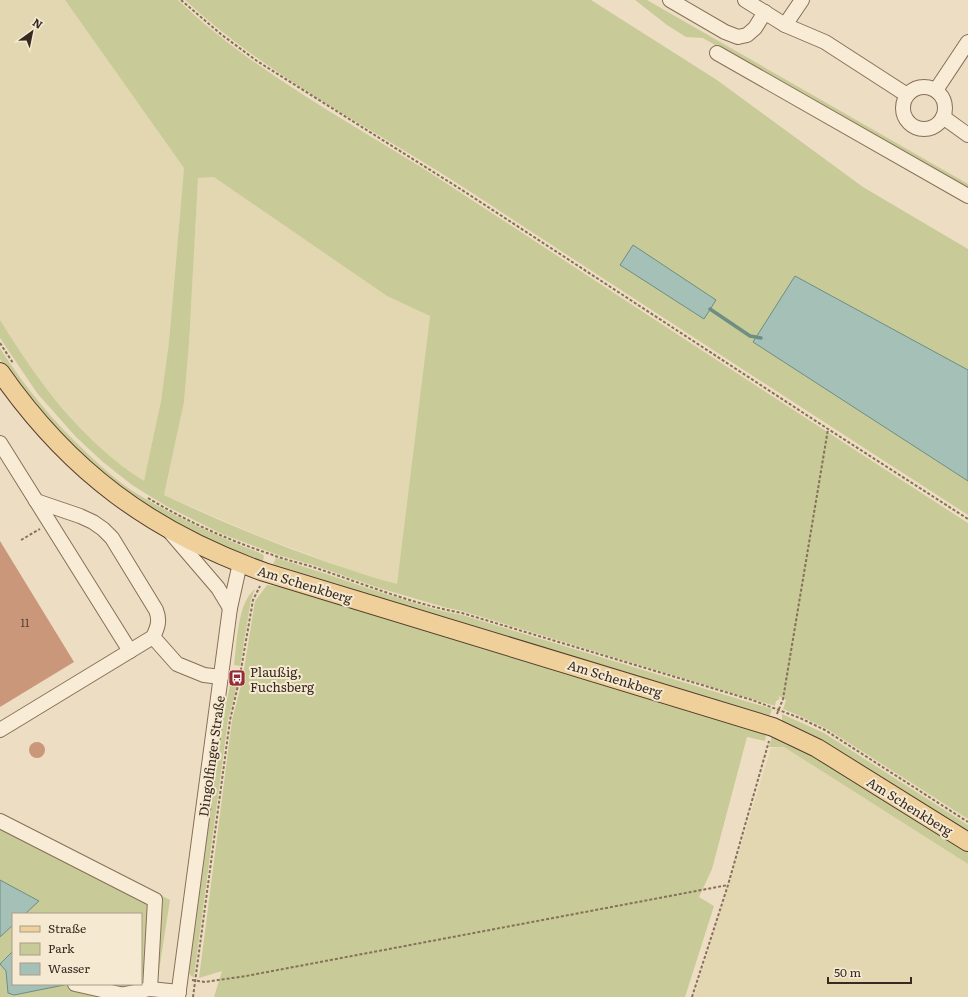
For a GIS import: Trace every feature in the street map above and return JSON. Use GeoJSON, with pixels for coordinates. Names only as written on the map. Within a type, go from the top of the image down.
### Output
{"type":"FeatureCollection","features":[{"type":"Feature","properties":{"kind":"main road"},"geometry":{"type":"LineString","coordinates":[[7,368],[30,413],[61,447],[94,477],[122,499],[167,529],[240,563]]}},
{"type":"Feature","properties":{"kind":"main road","name":"Am Schenkberg"},"geometry":{"type":"LineString","coordinates":[[240,563],[264,572],[773,727],[817,748],[968,842]]}},
{"type":"Feature","properties":{"kind":"street"},"geometry":{"type":"LineString","coordinates":[[670,0],[725,32],[738,37],[747,35],[755,28],[765,12]]}},
{"type":"Feature","properties":{"kind":"street"},"geometry":{"type":"LineString","coordinates":[[746,0],[785,25],[825,42],[907,95]]}},
{"type":"Feature","properties":{"kind":"street"},"geometry":{"type":"LineString","coordinates":[[785,25],[802,0]]}},
{"type":"Feature","properties":{"kind":"street"},"geometry":{"type":"LineString","coordinates":[[936,90],[968,42]]}},
{"type":"Feature","properties":{"kind":"street"},"geometry":{"type":"LineString","coordinates":[[717,53],[968,196]]}},
{"type":"Feature","properties":{"kind":"street"},"geometry":{"type":"LineString","coordinates":[[920,86],[931,87],[940,93],[946,106],[943,117],[935,127],[925,129],[914,128],[908,122],[903,112],[907,95],[912,89],[920,86]]}},
{"type":"Feature","properties":{"kind":"street"},"geometry":{"type":"LineString","coordinates":[[943,117],[968,135]]}},
{"type":"Feature","properties":{"kind":"street"},"geometry":{"type":"LineString","coordinates":[[0,443],[130,651]]}},
{"type":"Feature","properties":{"kind":"street"},"geometry":{"type":"LineString","coordinates":[[0,730],[153,637],[158,628],[159,618],[156,610],[112,538],[93,522],[36,501]]}},
{"type":"Feature","properties":{"kind":"street"},"geometry":{"type":"LineString","coordinates":[[167,529],[218,588],[230,608]]}},
{"type":"Feature","properties":{"kind":"street","name":"Dingolfinger Straße"},"geometry":{"type":"LineString","coordinates":[[178,995],[230,608],[240,563]]}},
{"type":"Feature","properties":{"kind":"street"},"geometry":{"type":"LineString","coordinates":[[153,637],[177,664],[204,675],[221,677]]}},
{"type":"Feature","properties":{"kind":"street"},"geometry":{"type":"LineString","coordinates":[[0,821],[155,900],[150,989]]}},
{"type":"Feature","properties":{"kind":"street"},"geometry":{"type":"LineString","coordinates":[[78,985],[115,996],[150,989],[178,995]]}},
{"type":"Feature","properties":{"kind":"path"},"geometry":{"type":"LineString","coordinates":[[181,0],[222,35],[256,61],[462,190],[814,421],[968,519]]}},
{"type":"Feature","properties":{"kind":"path"},"geometry":{"type":"LineString","coordinates":[[0,343],[7,368]]}},
{"type":"Feature","properties":{"kind":"path"},"geometry":{"type":"LineString","coordinates":[[142,494],[165,508],[222,536],[270,555],[315,568],[386,592],[446,610],[462,613],[752,700],[800,718],[825,730],[968,822]]}},
{"type":"Feature","properties":{"kind":"path"},"geometry":{"type":"LineString","coordinates":[[21,540],[50,523]]}},
{"type":"Feature","properties":{"kind":"path"},"geometry":{"type":"LineString","coordinates":[[194,997],[230,720],[239,681],[253,600],[260,586],[264,572]]}},
{"type":"Feature","properties":{"kind":"path"},"geometry":{"type":"LineString","coordinates":[[181,978],[205,982],[246,976],[728,885]]}},
{"type":"Feature","properties":{"kind":"shaded area"},"geometry":{"type":"Polygon","coordinates":[[[0,0],[65,0],[184,168],[169,342],[161,401],[144,482],[109,456],[82,431],[45,388],[0,320],[0,0]]]}},
{"type":"Feature","properties":{"kind":"shaded area"},"geometry":{"type":"Polygon","coordinates":[[[214,176],[387,296],[430,316],[397,584],[349,570],[262,537],[164,495],[184,402],[189,344],[198,178],[214,176]]]}},
{"type":"Feature","properties":{"kind":"shaded area"},"geometry":{"type":"Polygon","coordinates":[[[784,747],[968,864],[968,997],[694,997],[771,748],[784,747]]]}},
{"type":"Feature","properties":{"kind":"green space"},"geometry":{"type":"Polygon","coordinates":[[[65,0],[178,0],[241,53],[275,76],[449,185],[968,523],[968,819],[827,729],[783,709],[786,700],[778,696],[780,699],[776,701],[775,706],[462,611],[379,588],[316,566],[278,555],[222,534],[166,506],[132,485],[103,462],[76,437],[37,393],[0,338],[0,320],[30,366],[63,409],[101,448],[144,481],[161,401],[169,342],[184,168],[65,0]],[[214,177],[198,178],[189,344],[184,402],[164,495],[221,521],[279,544],[338,566],[397,584],[430,316],[387,296],[214,177]]]}},
{"type":"Feature","properties":{"kind":"green space"},"geometry":{"type":"Polygon","coordinates":[[[185,0],[591,0],[717,80],[863,187],[968,249],[968,515],[466,189],[286,78],[217,28],[185,0]]]}},
{"type":"Feature","properties":{"kind":"green space"},"geometry":{"type":"Polygon","coordinates":[[[635,0],[647,0],[968,184],[968,193],[703,38],[686,37],[667,25],[635,0]]]}},
{"type":"Feature","properties":{"kind":"green space"},"geometry":{"type":"Polygon","coordinates":[[[0,348],[30,391],[52,418],[76,443],[115,478],[131,490],[179,517],[262,554],[264,556],[263,561],[219,544],[146,507],[73,448],[19,387],[0,359],[0,348]]]}},
{"type":"Feature","properties":{"kind":"green space"},"geometry":{"type":"Polygon","coordinates":[[[276,558],[441,611],[462,615],[772,709],[770,715],[766,718],[376,598],[354,589],[273,564],[276,558]]]}},
{"type":"Feature","properties":{"kind":"green space"},"geometry":{"type":"Polygon","coordinates":[[[267,585],[281,587],[392,617],[763,730],[766,735],[765,741],[747,737],[712,869],[699,897],[714,906],[685,997],[214,997],[222,971],[199,978],[232,720],[242,681],[255,601],[267,585]]]}},
{"type":"Feature","properties":{"kind":"green space"},"geometry":{"type":"Polygon","coordinates":[[[255,589],[251,600],[240,666],[234,665],[241,614],[249,595],[255,589]]]}},
{"type":"Feature","properties":{"kind":"green space"},"geometry":{"type":"Polygon","coordinates":[[[231,681],[238,682],[228,720],[194,977],[189,973],[223,718],[231,681]]]}},
{"type":"Feature","properties":{"kind":"green space"},"geometry":{"type":"Polygon","coordinates":[[[782,714],[824,733],[968,825],[968,835],[782,723],[782,714]]]}},
{"type":"Feature","properties":{"kind":"green space"},"geometry":{"type":"Polygon","coordinates":[[[772,736],[788,740],[968,850],[968,864],[784,747],[769,747],[772,736]]]}},
{"type":"Feature","properties":{"kind":"green space"},"geometry":{"type":"Polygon","coordinates":[[[0,814],[170,900],[155,997],[0,997],[0,814]]]}},
{"type":"Feature","properties":{"kind":"water"},"geometry":{"type":"Polygon","coordinates":[[[633,245],[716,300],[704,319],[620,265],[633,245]]]}},
{"type":"Feature","properties":{"kind":"water"},"geometry":{"type":"Polygon","coordinates":[[[795,276],[968,370],[968,481],[753,342],[795,276]]]}},
{"type":"Feature","properties":{"kind":"water"},"geometry":{"type":"Polygon","coordinates":[[[0,880],[39,901],[26,913],[12,913],[12,926],[0,937],[0,880]]]}},
{"type":"Feature","properties":{"kind":"water"},"geometry":{"type":"Polygon","coordinates":[[[12,952],[12,985],[64,985],[14,995],[8,993],[6,971],[0,964],[12,952]]]}},
{"type":"Feature","properties":{"kind":"building"},"geometry":{"type":"Polygon","coordinates":[[[0,541],[74,662],[0,707],[0,541]]]}},
{"type":"Feature","properties":{"kind":"building"},"geometry":{"type":"Polygon","coordinates":[[[34,742],[40,742],[45,747],[43,756],[40,758],[34,758],[29,753],[29,747],[34,742]]]}},
{"type":"Feature","properties":{"kind":"waterway"},"geometry":{"type":"LineString","coordinates":[[710,309],[750,336],[761,338]]}},
{"type":"Feature","properties":{"kind":"place","name":"Plaußig, Fuchsberg"},"geometry":{"type":"Point","coordinates":[237,678]}}]}
